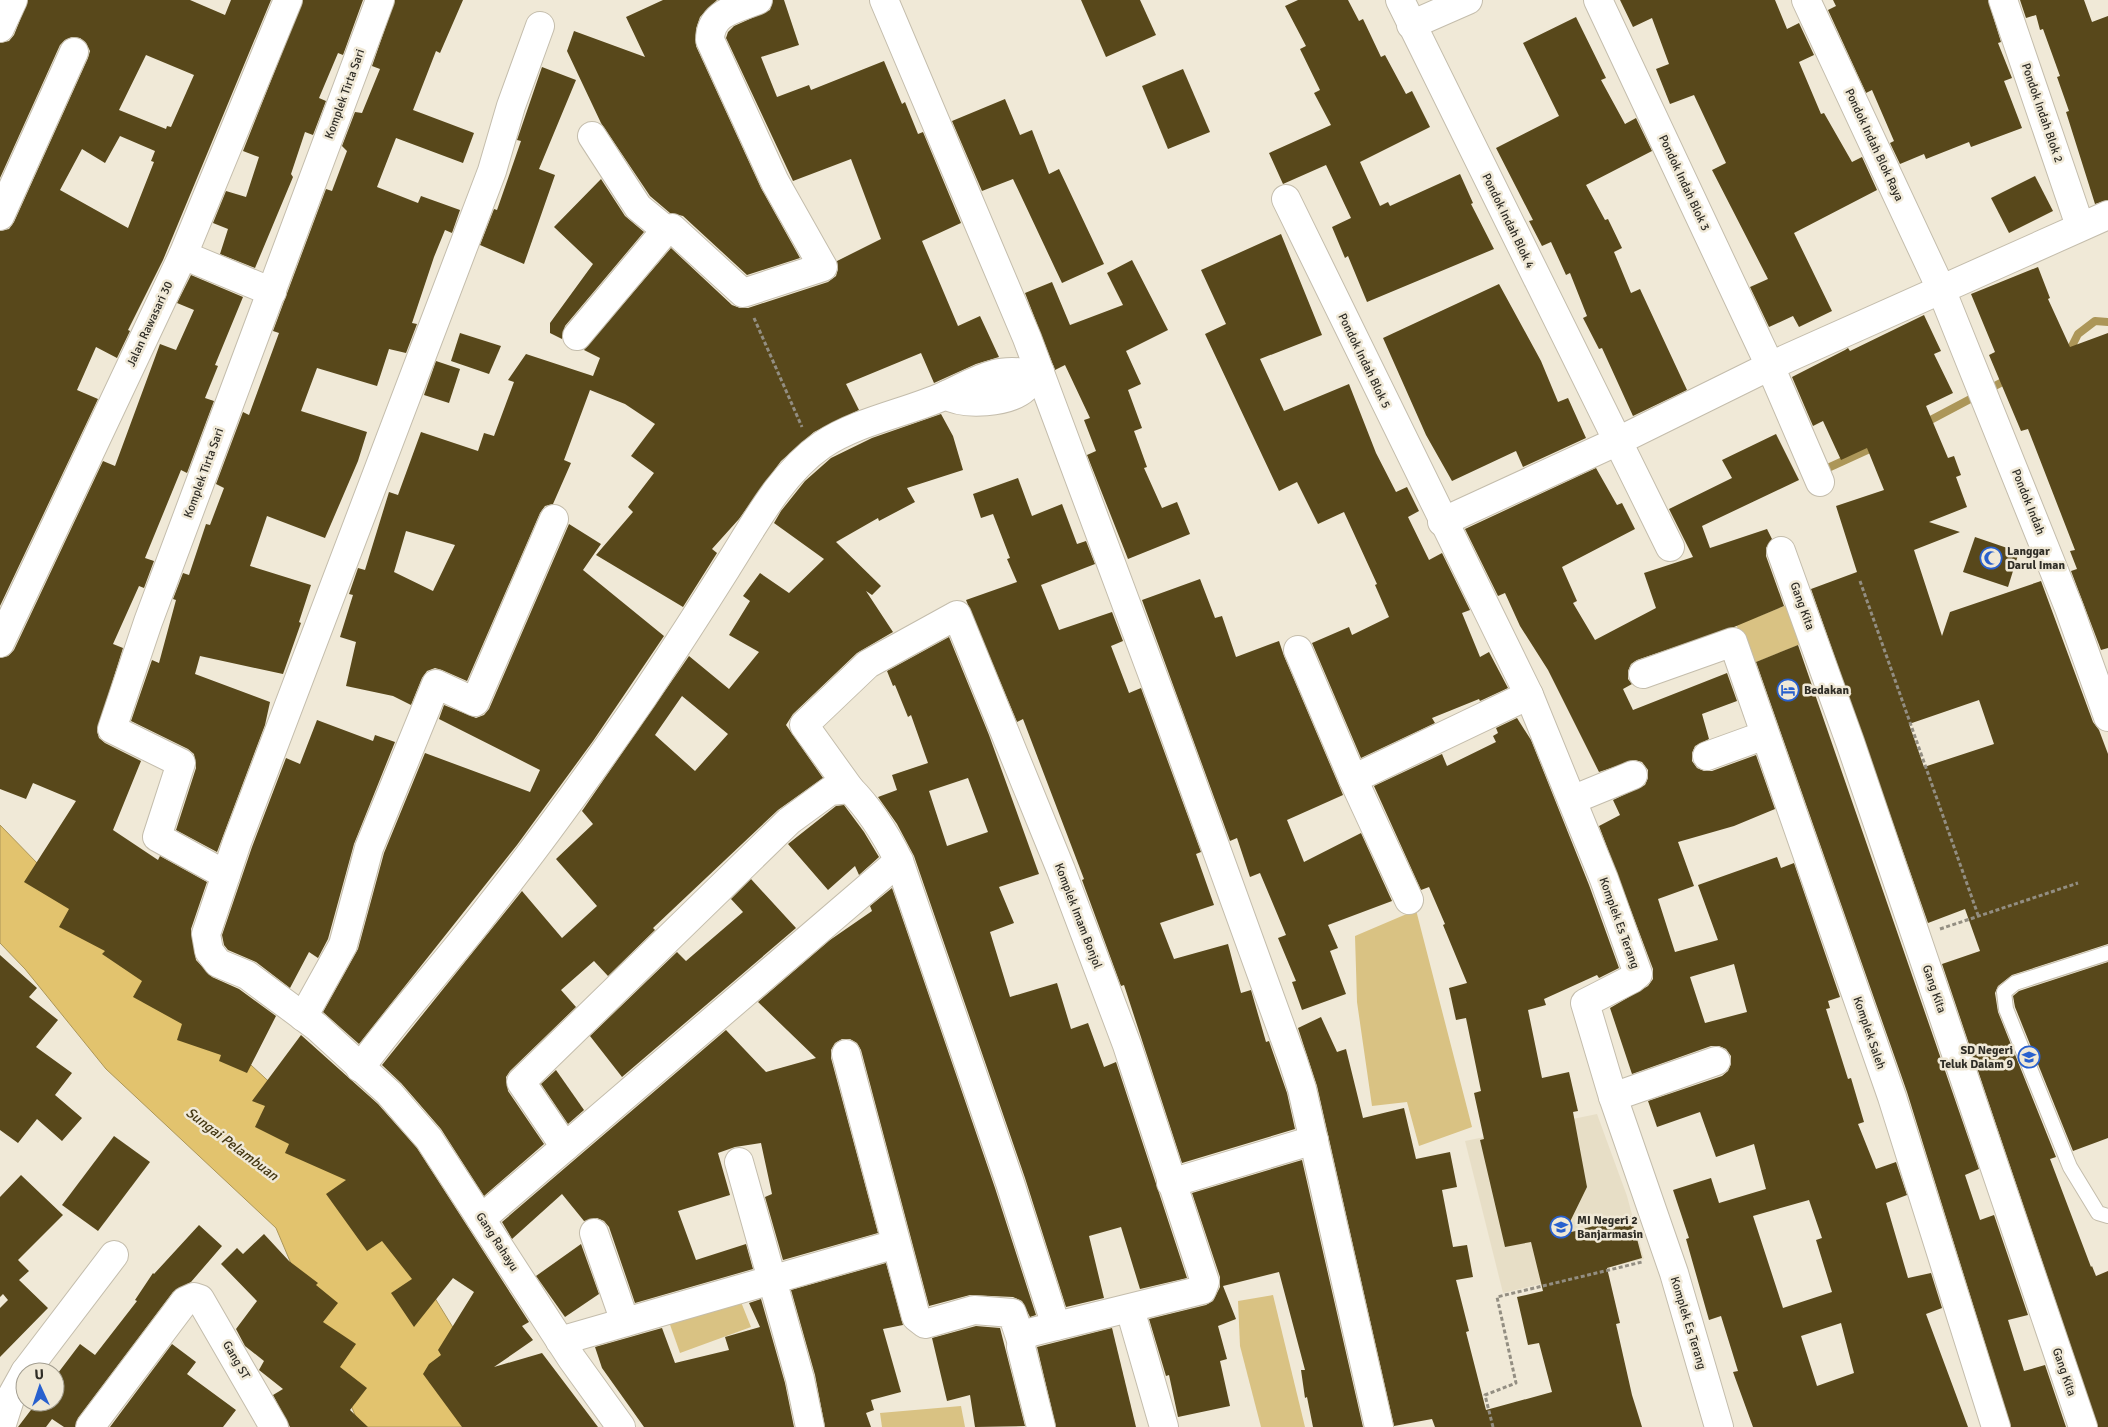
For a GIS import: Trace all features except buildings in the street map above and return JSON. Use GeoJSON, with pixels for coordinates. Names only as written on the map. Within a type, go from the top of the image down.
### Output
{"type":"FeatureCollection","features":[{"type":"Feature","properties":{"kind":"street"},"geometry":{"type":"LineString","coordinates":[[0,28],[13,0]]}},
{"type":"Feature","properties":{"kind":"street","name":"Jalan Rawasari 30"},"geometry":{"type":"LineString","coordinates":[[0,642],[183,255],[288,0]]}},
{"type":"Feature","properties":{"kind":"street","name":"Komplek Tirta Sari"},"geometry":{"type":"LineString","coordinates":[[226,875],[158,836],[181,763],[112,729],[148,622],[380,0]]}},
{"type":"Feature","properties":{"kind":"street"},"geometry":{"type":"LineString","coordinates":[[577,336],[666,230],[672,228],[743,293],[823,267],[775,182],[710,40],[710,31],[717,18],[758,0]]}},
{"type":"Feature","properties":{"kind":"street"},"geometry":{"type":"LineString","coordinates":[[884,0],[1027,338],[1036,373],[1168,716],[1293,1061],[1302,1089],[1314,1140],[1379,1427]]}},
{"type":"Feature","properties":{"kind":"street","name":"Pondok Indah Blok 4"},"geometry":{"type":"LineString","coordinates":[[1400,0],[1670,547]]}},
{"type":"Feature","properties":{"kind":"street"},"geometry":{"type":"LineString","coordinates":[[1411,25],[1468,0]]}},
{"type":"Feature","properties":{"kind":"street","name":"Pondok Indah Blok 3"},"geometry":{"type":"LineString","coordinates":[[1598,0],[1770,366],[1820,482]]}},
{"type":"Feature","properties":{"kind":"street","name":"Pondok Indah Blok Raya"},"geometry":{"type":"LineString","coordinates":[[1806,0],[1941,289]]}},
{"type":"Feature","properties":{"kind":"street","name":"Pondok Indah Blok 2"},"geometry":{"type":"LineString","coordinates":[[2003,0],[2080,226]]}},
{"type":"Feature","properties":{"kind":"street","name":"Gang Rahayu"},"geometry":{"type":"LineString","coordinates":[[540,26],[511,106],[492,171],[226,875],[206,934],[209,951],[218,963],[247,975],[317,1027],[389,1093],[429,1139],[560,1340],[621,1427]]}},
{"type":"Feature","properties":{"kind":"street"},"geometry":{"type":"LineString","coordinates":[[0,216],[74,52]]}},
{"type":"Feature","properties":{"kind":"street"},"geometry":{"type":"LineString","coordinates":[[592,136],[638,207],[666,230]]}},
{"type":"Feature","properties":{"kind":"street","name":"Pondok Indah Blok 5"},"geometry":{"type":"LineString","coordinates":[[1286,199],[1442,522]]}},
{"type":"Feature","properties":{"kind":"street"},"geometry":{"type":"LineString","coordinates":[[1442,522],[1618,441],[1770,366],[2108,215]]}},
{"type":"Feature","properties":{"kind":"street"},"geometry":{"type":"LineString","coordinates":[[183,255],[272,292]]}},
{"type":"Feature","properties":{"kind":"street","name":"Pondok Indah"},"geometry":{"type":"LineString","coordinates":[[1941,289],[1984,391],[2069,608],[2108,717]]}},
{"type":"Feature","properties":{"kind":"street"},"geometry":{"type":"LineString","coordinates":[[360,1068],[416,994],[488,909],[541,841],[643,696],[790,474],[823,444],[898,412],[946,395],[963,385],[998,373],[1014,371],[1036,373]]}},
{"type":"Feature","properties":{"kind":"street"},"geometry":{"type":"LineString","coordinates":[[303,1017],[343,945],[369,848],[436,684],[475,702],[554,519]]}},
{"type":"Feature","properties":{"kind":"street","name":"Komplek Es Terang"},"geometry":{"type":"LineString","coordinates":[[1442,522],[1528,695],[1604,879],[1638,974],[1632,979],[1585,1003],[1613,1097],[1667,1256],[1719,1427]]}},
{"type":"Feature","properties":{"kind":"street","name":"Gang Kita"},"geometry":{"type":"LineString","coordinates":[[1781,551],[1806,616],[2083,1427]]}},
{"type":"Feature","properties":{"kind":"street","name":"Komplek Imam Bonjol"},"geometry":{"type":"LineString","coordinates":[[850,789],[804,725],[868,664],[957,615],[1068,888],[1127,1045],[1206,1286],[1202,1290],[1130,1309]]}},
{"type":"Feature","properties":{"kind":"street","name":"Komplek Saleh"},"geometry":{"type":"LineString","coordinates":[[1643,674],[1733,642],[1892,1098],[1996,1427]]}},
{"type":"Feature","properties":{"kind":"street"},"geometry":{"type":"LineString","coordinates":[[1298,650],[1352,779],[1408,900]]}},
{"type":"Feature","properties":{"kind":"street"},"geometry":{"type":"LineString","coordinates":[[1352,779],[1528,695]]}},
{"type":"Feature","properties":{"kind":"street"},"geometry":{"type":"LineString","coordinates":[[1707,756],[1765,735]]}},
{"type":"Feature","properties":{"kind":"street"},"geometry":{"type":"LineString","coordinates":[[1572,800],[1633,775]]}},
{"type":"Feature","properties":{"kind":"street"},"geometry":{"type":"LineString","coordinates":[[565,1147],[521,1082],[789,822],[830,791],[850,789],[861,800],[889,840],[899,861],[1007,1174],[1056,1326]]}},
{"type":"Feature","properties":{"kind":"street"},"geometry":{"type":"LineString","coordinates":[[482,1219],[899,861]]}},
{"type":"Feature","properties":{"kind":"street"},"geometry":{"type":"LineString","coordinates":[[846,1054],[916,1317],[921,1322],[933,1323],[974,1310],[1012,1313],[1021,1340],[1041,1427]]}},
{"type":"Feature","properties":{"kind":"street"},"geometry":{"type":"LineString","coordinates":[[1613,1097],[1716,1061]]}},
{"type":"Feature","properties":{"kind":"street"},"geometry":{"type":"LineString","coordinates":[[1171,1183],[1314,1140]]}},
{"type":"Feature","properties":{"kind":"street"},"geometry":{"type":"LineString","coordinates":[[740,1162],[800,1379],[810,1427]]}},
{"type":"Feature","properties":{"kind":"street"},"geometry":{"type":"LineString","coordinates":[[594,1233],[625,1322]]}},
{"type":"Feature","properties":{"kind":"street"},"geometry":{"type":"LineString","coordinates":[[560,1340],[896,1244]]}},
{"type":"Feature","properties":{"kind":"street"},"geometry":{"type":"LineString","coordinates":[[33,1362],[114,1254]]}},
{"type":"Feature","properties":{"kind":"street","name":"Gang ST"},"geometry":{"type":"LineString","coordinates":[[90,1427],[185,1301],[194,1297],[200,1299],[274,1427]]}},
{"type":"Feature","properties":{"kind":"street"},"geometry":{"type":"LineString","coordinates":[[1021,1340],[1024,1334],[1031,1331],[1130,1309],[1164,1427]]}},
{"type":"Feature","properties":{"kind":"street"},"geometry":{"type":"LineString","coordinates":[[2,1427],[10,1399],[15,1390]]}},
{"type":"Feature","properties":{"kind":"lane"},"geometry":{"type":"LineString","coordinates":[[2108,953],[2016,983],[2004,992],[2006,1009],[2070,1167],[2098,1213],[2108,1216]]}},
{"type":"Feature","properties":{"kind":"path"},"geometry":{"type":"LineString","coordinates":[[743,293],[813,452]]}},
{"type":"Feature","properties":{"kind":"path"},"geometry":{"type":"LineString","coordinates":[[1860,581],[1978,915]]}},
{"type":"Feature","properties":{"kind":"path"},"geometry":{"type":"LineString","coordinates":[[1916,937],[2078,883]]}},
{"type":"Feature","properties":{"kind":"path"},"geometry":{"type":"LineString","coordinates":[[1493,1427],[1486,1395],[1516,1383],[1497,1297],[1667,1256]]}},
{"type":"Feature","properties":{"kind":"shaded area"},"geometry":{"type":"Polygon","coordinates":[[[1717,584],[1757,617],[1797,601],[1811,640],[1754,663],[1717,584]]]}},
{"type":"Feature","properties":{"kind":"shaded area"},"geometry":{"type":"Polygon","coordinates":[[[1416,910],[1472,1127],[1419,1146],[1407,1102],[1372,1106],[1357,1002],[1355,936],[1416,910]]]}},
{"type":"Feature","properties":{"kind":"shaded area","name":"MI Negeri 2 Banjarmasin"},"geometry":{"type":"Polygon","coordinates":[[[1597,1114],[1627,1196],[1644,1259],[1503,1293],[1465,1141],[1597,1114]]]}},
{"type":"Feature","properties":{"kind":"shaded area"},"geometry":{"type":"Polygon","coordinates":[[[1273,1295],[1305,1427],[1261,1427],[1240,1346],[1238,1301],[1273,1295]]]}},
{"type":"Feature","properties":{"kind":"shaded area"},"geometry":{"type":"Polygon","coordinates":[[[739,1297],[751,1327],[680,1353],[668,1319],[739,1297]]]}},
{"type":"Feature","properties":{"kind":"shaded area"},"geometry":{"type":"Polygon","coordinates":[[[961,1406],[965,1427],[882,1427],[880,1413],[961,1406]]]}},
{"type":"Feature","properties":{"kind":"water","name":"Sungai Pelambuan"},"geometry":{"type":"Polygon","coordinates":[[[0,825],[78,905],[345,1152],[497,1399],[526,1427],[364,1427],[358,1422],[276,1228],[106,1069],[25,969],[0,943],[0,825]]]}},
{"type":"Feature","properties":{"kind":"waterway"},"geometry":{"type":"LineString","coordinates":[[2066,354],[2069,352],[2078,334],[2095,321],[2108,322]]}},
{"type":"Feature","properties":{"kind":"waterway"},"geometry":{"type":"LineString","coordinates":[[1923,424],[2010,378]]}},
{"type":"Feature","properties":{"kind":"waterway"},"geometry":{"type":"LineString","coordinates":[[1830,467],[1876,446]]}},
{"type":"Feature","properties":{"kind":"place","name":"Langgar Darul Iman"},"geometry":{"type":"Point","coordinates":[1991,558]}},
{"type":"Feature","properties":{"kind":"place","name":"Bedakan"},"geometry":{"type":"Point","coordinates":[1788,690]}},
{"type":"Feature","properties":{"kind":"place","name":"SD Negeri Teluk Dalam 9"},"geometry":{"type":"Point","coordinates":[2029,1057]}},
{"type":"Feature","properties":{"kind":"place","name":"MI Negeri 2 Banjarmasin"},"geometry":{"type":"Point","coordinates":[1561,1227]}}]}
